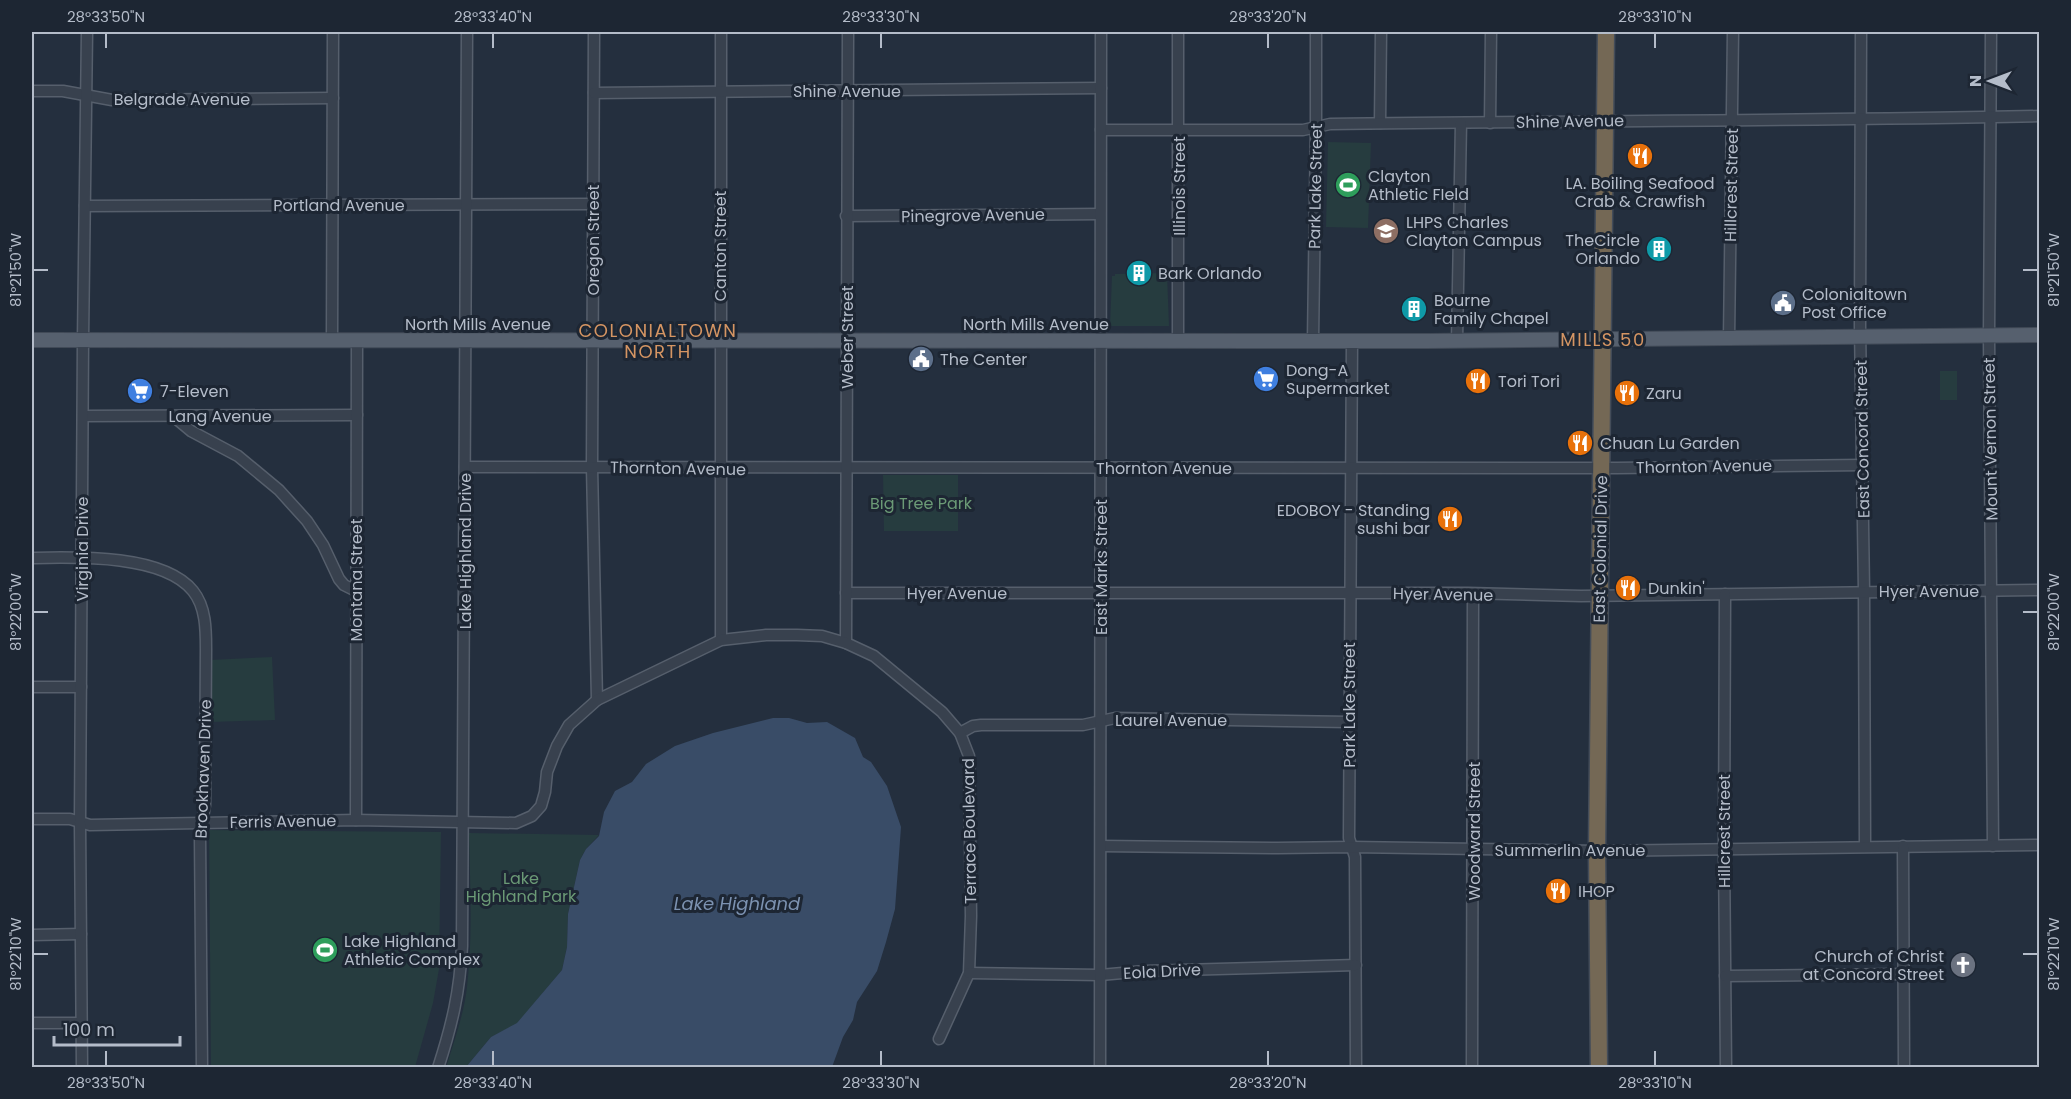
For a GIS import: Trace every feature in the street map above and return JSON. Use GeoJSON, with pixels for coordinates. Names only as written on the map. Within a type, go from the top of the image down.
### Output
{"type":"FeatureCollection","features":[{"type":"Feature","properties":{"kind":"highway","name":"East Colonial Drive"},"geometry":{"type":"LineString","coordinates":[[1599,1068],[1597,851],[1606,32]]}},
{"type":"Feature","properties":{"kind":"main road","name":"North Mills Avenue"},"geometry":{"type":"LineString","coordinates":[[32,340],[1352,341],[2040,335]]}},
{"type":"Feature","properties":{"kind":"street","name":"Virginia Drive"},"geometry":{"type":"LineString","coordinates":[[81,1068],[80,823],[87,32]]}},
{"type":"Feature","properties":{"kind":"street"},"geometry":{"type":"LineString","coordinates":[[332,340],[333,32]]}},
{"type":"Feature","properties":{"kind":"street","name":"Lake Highland Drive"},"geometry":{"type":"LineString","coordinates":[[438,1068],[455,1010],[461,972],[467,32]]}},
{"type":"Feature","properties":{"kind":"street","name":"Oregon Street"},"geometry":{"type":"LineString","coordinates":[[594,32],[592,467],[597,700]]}},
{"type":"Feature","properties":{"kind":"street","name":"Canton Street"},"geometry":{"type":"LineString","coordinates":[[721,32],[721,640]]}},
{"type":"Feature","properties":{"kind":"street","name":"Weber Street"},"geometry":{"type":"LineString","coordinates":[[846,643],[848,32]]}},
{"type":"Feature","properties":{"kind":"street","name":"East Marks Street"},"geometry":{"type":"LineString","coordinates":[[1100,1068],[1101,32]]}},
{"type":"Feature","properties":{"kind":"street","name":"Illinois Street"},"geometry":{"type":"LineString","coordinates":[[1178,32],[1180,129],[1178,341]]}},
{"type":"Feature","properties":{"kind":"street","name":"Park Lake Street"},"geometry":{"type":"LineString","coordinates":[[1312,341],[1316,32]]}},
{"type":"Feature","properties":{"kind":"street"},"geometry":{"type":"LineString","coordinates":[[1380,123],[1381,32]]}},
{"type":"Feature","properties":{"kind":"street"},"geometry":{"type":"LineString","coordinates":[[1490,123],[1491,32]]}},
{"type":"Feature","properties":{"kind":"street","name":"Hillcrest Street"},"geometry":{"type":"LineString","coordinates":[[1729,339],[1733,32]]}},
{"type":"Feature","properties":{"kind":"street","name":"East Concord Street"},"geometry":{"type":"LineString","coordinates":[[1861,32],[1860,337],[1865,846]]}},
{"type":"Feature","properties":{"kind":"street","name":"Mount Vernon Street"},"geometry":{"type":"LineString","coordinates":[[1991,32],[1989,336],[1993,846]]}},
{"type":"Feature","properties":{"kind":"street","name":"Shine Avenue"},"geometry":{"type":"LineString","coordinates":[[594,93],[1101,88]]}},
{"type":"Feature","properties":{"kind":"street","name":"Belgrade Avenue"},"geometry":{"type":"LineString","coordinates":[[32,91],[63,91],[111,100],[333,98]]}},
{"type":"Feature","properties":{"kind":"street","name":"Shine Avenue"},"geometry":{"type":"LineString","coordinates":[[1101,130],[1303,130],[1330,124],[1380,123],[1860,120],[2040,116]]}},
{"type":"Feature","properties":{"kind":"street"},"geometry":{"type":"LineString","coordinates":[[1456,340],[1461,123]]}},
{"type":"Feature","properties":{"kind":"street","name":"Portland Avenue"},"geometry":{"type":"LineString","coordinates":[[85,206],[593,204]]}},
{"type":"Feature","properties":{"kind":"street","name":"Pinegrove Avenue"},"geometry":{"type":"LineString","coordinates":[[846,216],[1100,214]]}},
{"type":"Feature","properties":{"kind":"street","name":"Montana Street"},"geometry":{"type":"LineString","coordinates":[[356,820],[357,340]]}},
{"type":"Feature","properties":{"kind":"street","name":"Park Lake Street"},"geometry":{"type":"LineString","coordinates":[[1352,341],[1349,838],[1355,857],[1356,1068]]}},
{"type":"Feature","properties":{"kind":"street","name":"Lang Avenue"},"geometry":{"type":"LineString","coordinates":[[83,416],[357,415]]}},
{"type":"Feature","properties":{"kind":"street"},"geometry":{"type":"LineString","coordinates":[[173,416],[190,431],[238,456],[279,490],[307,521],[323,545],[339,579],[356,591]]}},
{"type":"Feature","properties":{"kind":"street","name":"Thornton Avenue"},"geometry":{"type":"LineString","coordinates":[[465,467],[1602,468],[1863,465]]}},
{"type":"Feature","properties":{"kind":"street","name":"Brookhaven Drive"},"geometry":{"type":"LineString","coordinates":[[32,558],[82,558],[147,566],[167,571],[181,579],[195,593],[202,612],[206,628],[204,805],[200,836],[202,1068]]}},
{"type":"Feature","properties":{"kind":"street","name":"Hyer Avenue"},"geometry":{"type":"LineString","coordinates":[[846,593],[1600,595],[2040,590]]}},
{"type":"Feature","properties":{"kind":"street","name":"Woodward Street"},"geometry":{"type":"LineString","coordinates":[[1472,1068],[1473,594]]}},
{"type":"Feature","properties":{"kind":"street","name":"Hillcrest Street"},"geometry":{"type":"LineString","coordinates":[[1725,594],[1726,1068]]}},
{"type":"Feature","properties":{"kind":"street","name":"Terrace Boulevard"},"geometry":{"type":"LineString","coordinates":[[463,821],[516,823],[532,816],[541,806],[547,772],[557,746],[569,725],[597,700],[721,640],[766,635],[797,635],[822,636],[846,643],[874,656],[942,712],[960,733],[969,756],[971,916],[969,973],[939,1039]]}},
{"type":"Feature","properties":{"kind":"street"},"geometry":{"type":"LineString","coordinates":[[32,687],[81,687]]}},
{"type":"Feature","properties":{"kind":"street","name":"Laurel Avenue"},"geometry":{"type":"LineString","coordinates":[[960,733],[973,726],[981,725],[1083,725],[1115,718],[1349,722]]}},
{"type":"Feature","properties":{"kind":"street","name":"Ferris Avenue"},"geometry":{"type":"LineString","coordinates":[[32,819],[70,819],[90,825],[356,820],[463,821]]}},
{"type":"Feature","properties":{"kind":"street","name":"Summerlin Avenue"},"geometry":{"type":"LineString","coordinates":[[1101,846],[1597,851],[2040,845]]}},
{"type":"Feature","properties":{"kind":"street"},"geometry":{"type":"LineString","coordinates":[[1903,846],[1904,1068]]}},
{"type":"Feature","properties":{"kind":"street"},"geometry":{"type":"LineString","coordinates":[[32,935],[81,934]]}},
{"type":"Feature","properties":{"kind":"street","name":"Eola Drive"},"geometry":{"type":"LineString","coordinates":[[969,973],[1100,975],[1145,971],[1356,965]]}},
{"type":"Feature","properties":{"kind":"street"},"geometry":{"type":"LineString","coordinates":[[1725,976],[1903,974]]}},
{"type":"Feature","properties":{"kind":"street"},"geometry":{"type":"LineString","coordinates":[[32,1023],[81,1023]]}},
{"type":"Feature","properties":{"kind":"green space","name":"Clayton Athletic FIeld"},"geometry":{"type":"Polygon","coordinates":[[[1328,142],[1371,143],[1368,228],[1326,227],[1328,142]]]}},
{"type":"Feature","properties":{"kind":"green space"},"geometry":{"type":"Polygon","coordinates":[[[1167,273],[1169,326],[1110,326],[1112,276],[1115,274],[1167,273]]]}},
{"type":"Feature","properties":{"kind":"green space"},"geometry":{"type":"Polygon","coordinates":[[[1940,371],[1957,371],[1957,400],[1940,400],[1940,371]]]}},
{"type":"Feature","properties":{"kind":"green space","name":"Big Tree Park"},"geometry":{"type":"Polygon","coordinates":[[[883,475],[958,475],[958,531],[884,531],[883,475]]]}},
{"type":"Feature","properties":{"kind":"green space"},"geometry":{"type":"Polygon","coordinates":[[[272,657],[275,720],[210,722],[210,660],[272,657]]]}},
{"type":"Feature","properties":{"kind":"green space","name":"Lake Highland Athletic Complex"},"geometry":{"type":"Polygon","coordinates":[[[209,830],[441,832],[439,969],[433,1003],[415,1067],[211,1067],[209,830]]]}},
{"type":"Feature","properties":{"kind":"green space","name":"Lake Highland Park"},"geometry":{"type":"Polygon","coordinates":[[[469,833],[599,835],[586,849],[580,860],[568,914],[567,947],[562,970],[517,1024],[491,1037],[466,1067],[446,1068],[466,997],[469,968],[471,929],[469,833]]]}},
{"type":"Feature","properties":{"kind":"water","name":"Lake Highland"},"geometry":{"type":"Polygon","coordinates":[[[773,718],[789,718],[807,723],[827,722],[855,738],[863,757],[871,762],[887,786],[901,827],[895,909],[886,942],[877,971],[857,1002],[853,1020],[843,1037],[832,1067],[466,1067],[491,1037],[517,1023],[562,970],[567,947],[568,914],[580,860],[586,849],[599,836],[604,812],[615,791],[632,782],[646,764],[675,746],[713,733],[773,718]]]}},
{"type":"Feature","properties":{"kind":"place","name":"LA. Boiling Seafood Crab & Crawfish"},"geometry":{"type":"Point","coordinates":[1640,156]}},
{"type":"Feature","properties":{"kind":"place","name":"Clayton Athletic FIeld"},"geometry":{"type":"Point","coordinates":[1348,185]}},
{"type":"Feature","properties":{"kind":"place","name":"LHPS Charles Clayton Campus"},"geometry":{"type":"Point","coordinates":[1386,231]}},
{"type":"Feature","properties":{"kind":"place","name":"TheCircle Orlando"},"geometry":{"type":"Point","coordinates":[1659,249]}},
{"type":"Feature","properties":{"kind":"place","name":"Bark Orlando"},"geometry":{"type":"Point","coordinates":[1139,273]}},
{"type":"Feature","properties":{"kind":"place","name":"Colonialtown Post Office"},"geometry":{"type":"Point","coordinates":[1783,303]}},
{"type":"Feature","properties":{"kind":"place","name":"Bourne Family Chapel"},"geometry":{"type":"Point","coordinates":[1414,309]}},
{"type":"Feature","properties":{"kind":"place","name":"The Center"},"geometry":{"type":"Point","coordinates":[921,359]}},
{"type":"Feature","properties":{"kind":"place","name":"Dong-A Supermarket"},"geometry":{"type":"Point","coordinates":[1266,379]}},
{"type":"Feature","properties":{"kind":"place","name":"Tori Tori"},"geometry":{"type":"Point","coordinates":[1478,381]}},
{"type":"Feature","properties":{"kind":"place","name":"7-Eleven"},"geometry":{"type":"Point","coordinates":[140,391]}},
{"type":"Feature","properties":{"kind":"place","name":"Zaru"},"geometry":{"type":"Point","coordinates":[1627,393]}},
{"type":"Feature","properties":{"kind":"place","name":"Chuan Lu Garden"},"geometry":{"type":"Point","coordinates":[1580,443]}},
{"type":"Feature","properties":{"kind":"place","name":"EDOBOY - Standing sushi bar"},"geometry":{"type":"Point","coordinates":[1450,519]}},
{"type":"Feature","properties":{"kind":"place","name":"Dunkin'"},"geometry":{"type":"Point","coordinates":[1628,588]}},
{"type":"Feature","properties":{"kind":"place","name":"IHOP"},"geometry":{"type":"Point","coordinates":[1558,891]}},
{"type":"Feature","properties":{"kind":"place","name":"Lake Highland Athletic Complex"},"geometry":{"type":"Point","coordinates":[325,950]}},
{"type":"Feature","properties":{"kind":"place","name":"Church of Christ at Concord Street"},"geometry":{"type":"Point","coordinates":[1963,965]}},
{"type":"Feature","properties":{"kind":"district","name":"MILLS 50"},"geometry":{"type":"Point","coordinates":[1603,340]}},
{"type":"Feature","properties":{"kind":"district","name":"COLONIALTOWN NORTH"},"geometry":{"type":"Point","coordinates":[658,341]}}]}
